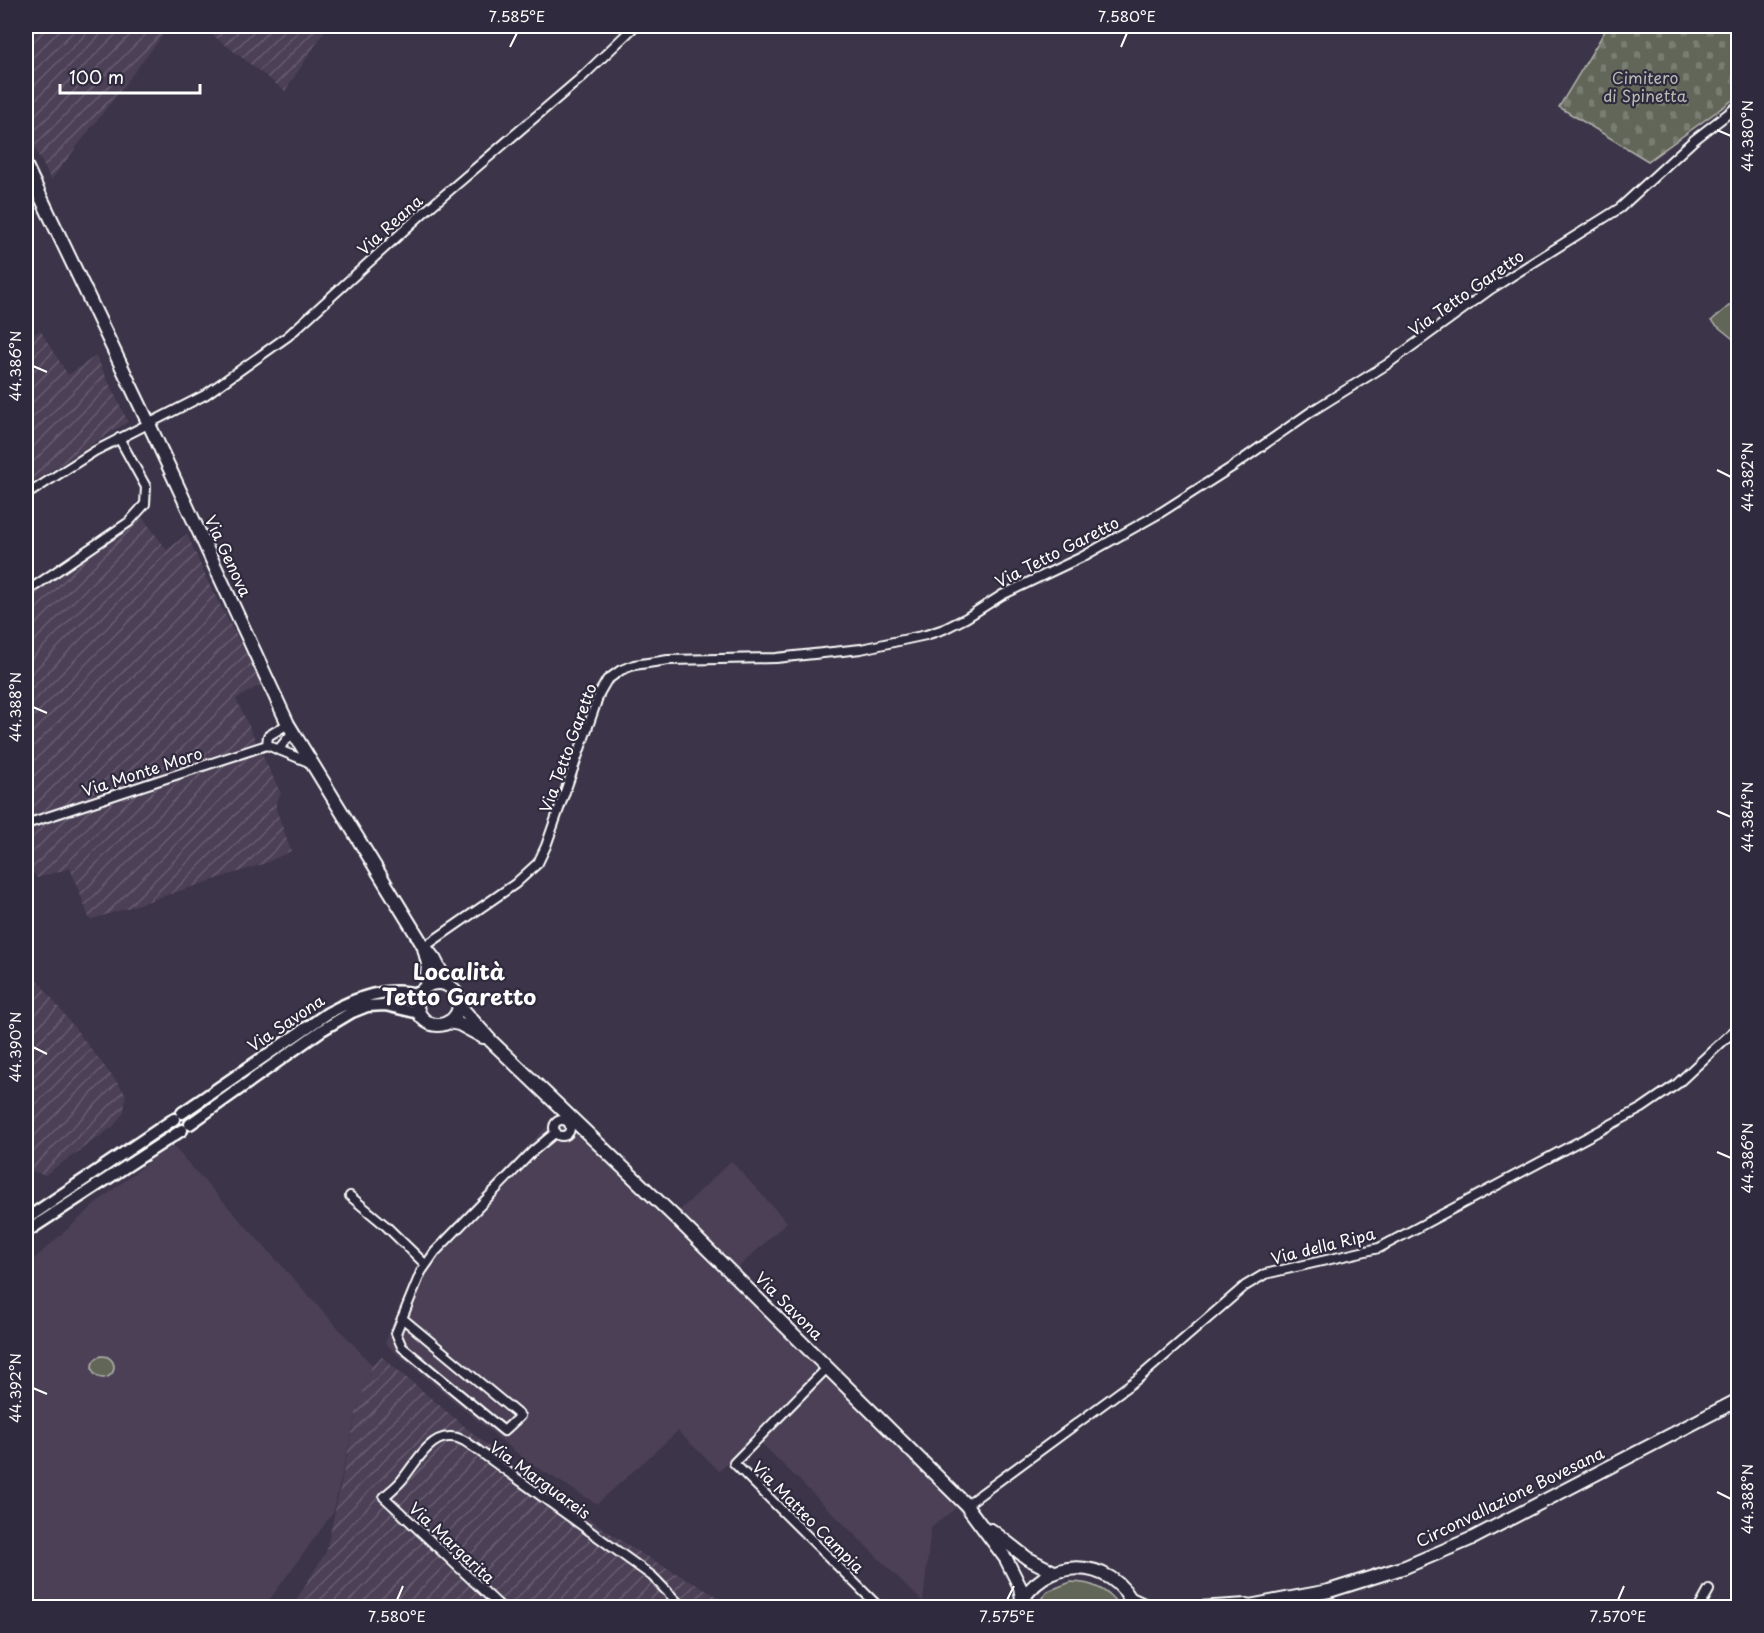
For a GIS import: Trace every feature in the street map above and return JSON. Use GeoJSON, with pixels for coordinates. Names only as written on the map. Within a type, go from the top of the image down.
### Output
{"type":"FeatureCollection","features":[{"type":"Feature","properties":{"kind":"main road","name":"Via Genova"},"geometry":{"type":"LineString","coordinates":[[26,166],[290,729],[424,947],[435,960],[448,986]]}},
{"type":"Feature","properties":{"kind":"main road","name":"Via Genova"},"geometry":{"type":"LineString","coordinates":[[423,991],[428,964],[424,947]]}},
{"type":"Feature","properties":{"kind":"main road"},"geometry":{"type":"LineString","coordinates":[[437,984],[448,986],[456,994],[459,1005],[457,1012],[442,1025],[428,1023],[417,1007],[423,991],[437,984]]}},
{"type":"Feature","properties":{"kind":"main road","name":"Via Savona"},"geometry":{"type":"LineString","coordinates":[[459,1005],[491,1041],[571,1121],[966,1505],[1006,1559],[1020,1587],[1020,1603]]}},
{"type":"Feature","properties":{"kind":"main road","name":"Via Savona"},"geometry":{"type":"LineString","coordinates":[[448,1022],[459,1024],[491,1041]]}},
{"type":"Feature","properties":{"kind":"main road","name":"Circonvallazione Bovesana"},"geometry":{"type":"LineString","coordinates":[[1199,1608],[1245,1606],[1329,1591],[1405,1567],[1473,1538],[1738,1400]]}},
{"type":"Feature","properties":{"kind":"main road","name":"Via Savona"},"geometry":{"type":"LineString","coordinates":[[978,1519],[1027,1558],[1054,1572]]}},
{"type":"Feature","properties":{"kind":"main road"},"geometry":{"type":"LineString","coordinates":[[1020,1603],[1031,1587],[1041,1578],[1054,1572],[1078,1568],[1094,1570],[1115,1581],[1133,1603],[1159,1608]]}},
{"type":"Feature","properties":{"kind":"street","name":"Via Reana"},"geometry":{"type":"LineString","coordinates":[[26,495],[95,451],[205,395],[288,336],[422,214],[582,77],[635,26]]}},
{"type":"Feature","properties":{"kind":"street","name":"Via Tetto Garetto"},"geometry":{"type":"LineString","coordinates":[[424,947],[515,884],[538,863],[600,692],[608,680],[621,670],[634,665],[668,660],[776,658],[861,649],[926,635],[966,618],[1002,595],[1082,557],[1160,513],[1232,467],[1312,411],[1386,365],[1491,289],[1620,208],[1694,140],[1738,106]]}},
{"type":"Feature","properties":{"kind":"street"},"geometry":{"type":"LineString","coordinates":[[26,592],[129,522],[145,504],[146,487],[119,438]]}},
{"type":"Feature","properties":{"kind":"street"},"geometry":{"type":"LineString","coordinates":[[278,750],[290,729]]}},
{"type":"Feature","properties":{"kind":"street","name":"Via Monte Moro"},"geometry":{"type":"LineString","coordinates":[[26,824],[267,745],[268,736],[290,729]]}},
{"type":"Feature","properties":{"kind":"street"},"geometry":{"type":"LineString","coordinates":[[267,745],[311,764]]}},
{"type":"Feature","properties":{"kind":"street","name":"Via Savona"},"geometry":{"type":"LineString","coordinates":[[26,1220],[328,1013],[352,1000],[385,993],[423,991]]}},
{"type":"Feature","properties":{"kind":"street","name":"Via Savona"},"geometry":{"type":"LineString","coordinates":[[26,1232],[186,1127],[322,1030],[352,1012],[367,1006],[385,1005],[419,1012]]}},
{"type":"Feature","properties":{"kind":"street","name":"Via della Ripa"},"geometry":{"type":"LineString","coordinates":[[966,1505],[1140,1377],[1245,1286],[1265,1274],[1379,1248],[1642,1108],[1677,1084],[1738,1027]]}},
{"type":"Feature","properties":{"kind":"street"},"geometry":{"type":"LineString","coordinates":[[402,1318],[520,1416],[504,1431],[402,1347],[396,1333],[402,1318],[426,1264],[435,1252],[533,1151],[556,1132],[557,1122],[571,1121]]}},
{"type":"Feature","properties":{"kind":"street"},"geometry":{"type":"LineString","coordinates":[[350,1196],[426,1264]]}},
{"type":"Feature","properties":{"kind":"street","name":"Via Matteo Campia"},"geometry":{"type":"LineString","coordinates":[[827,1368],[734,1463],[880,1608]]}},
{"type":"Feature","properties":{"kind":"street","name":"Via Marguareis"},"geometry":{"type":"LineString","coordinates":[[384,1497],[401,1481],[434,1442],[449,1437],[459,1438],[652,1576],[683,1608]]}},
{"type":"Feature","properties":{"kind":"street","name":"Via Margarita"},"geometry":{"type":"LineString","coordinates":[[384,1497],[502,1608]]}},
{"type":"Feature","properties":{"kind":"street"},"geometry":{"type":"LineString","coordinates":[[1699,1608],[1709,1590]]}},
{"type":"Feature","properties":{"kind":"shaded area"},"geometry":{"type":"Polygon","coordinates":[[[26,26],[170,26],[51,180],[26,132],[26,26]]]}},
{"type":"Feature","properties":{"kind":"shaded area"},"geometry":{"type":"Polygon","coordinates":[[[201,26],[328,26],[285,91],[201,26]]]}},
{"type":"Feature","properties":{"kind":"shaded area"},"geometry":{"type":"Polygon","coordinates":[[[40,330],[68,375],[96,356],[128,422],[26,486],[26,340],[40,330]]]}},
{"type":"Feature","properties":{"kind":"shaded area"},"geometry":{"type":"Polygon","coordinates":[[[143,518],[167,550],[187,534],[209,584],[262,684],[236,699],[281,794],[276,802],[276,809],[291,851],[266,863],[90,920],[70,868],[37,878],[26,864],[26,599],[143,518]]]}},
{"type":"Feature","properties":{"kind":"shaded area"},"geometry":{"type":"Polygon","coordinates":[[[26,965],[126,1094],[124,1112],[113,1127],[45,1175],[26,1170],[26,965]]]}},
{"type":"Feature","properties":{"kind":"shaded area"},"geometry":{"type":"Polygon","coordinates":[[[562,1116],[957,1507],[931,1528],[923,1602],[757,1439],[719,1471],[678,1431],[597,1504],[528,1462],[385,1343],[423,1255],[555,1118],[562,1116]]]}},
{"type":"Feature","properties":{"kind":"shaded area"},"geometry":{"type":"Polygon","coordinates":[[[171,1144],[372,1365],[357,1409],[333,1513],[264,1607],[26,1607],[26,1266],[100,1200],[171,1144]]]}},
{"type":"Feature","properties":{"kind":"shaded area"},"geometry":{"type":"Polygon","coordinates":[[[731,1161],[787,1222],[737,1269],[679,1211],[731,1161]]]}},
{"type":"Feature","properties":{"kind":"shaded area"},"geometry":{"type":"Polygon","coordinates":[[[382,1357],[513,1467],[635,1550],[736,1607],[291,1608],[326,1552],[357,1409],[372,1365],[382,1357]]]}},
{"type":"Feature","properties":{"kind":"green space","name":"Cimitero di Spinetta"},"geometry":{"type":"Polygon","coordinates":[[[1608,26],[1738,26],[1738,96],[1648,161],[1559,107],[1608,26]]]}},
{"type":"Feature","properties":{"kind":"green space"},"geometry":{"type":"Polygon","coordinates":[[[1738,298],[1738,343],[1711,321],[1738,298]]]}},
{"type":"Feature","properties":{"kind":"green space"},"geometry":{"type":"Polygon","coordinates":[[[103,1356],[111,1359],[114,1367],[111,1375],[103,1378],[95,1375],[92,1367],[95,1359],[103,1356]]]}},
{"type":"Feature","properties":{"kind":"green space"},"geometry":{"type":"Polygon","coordinates":[[[1071,1582],[1086,1583],[1105,1591],[1120,1607],[1034,1607],[1048,1591],[1071,1582]]]}},
{"type":"Feature","properties":{"kind":"district","name":"Località Tetto Garetto"},"geometry":{"type":"Point","coordinates":[459,984]}}]}
